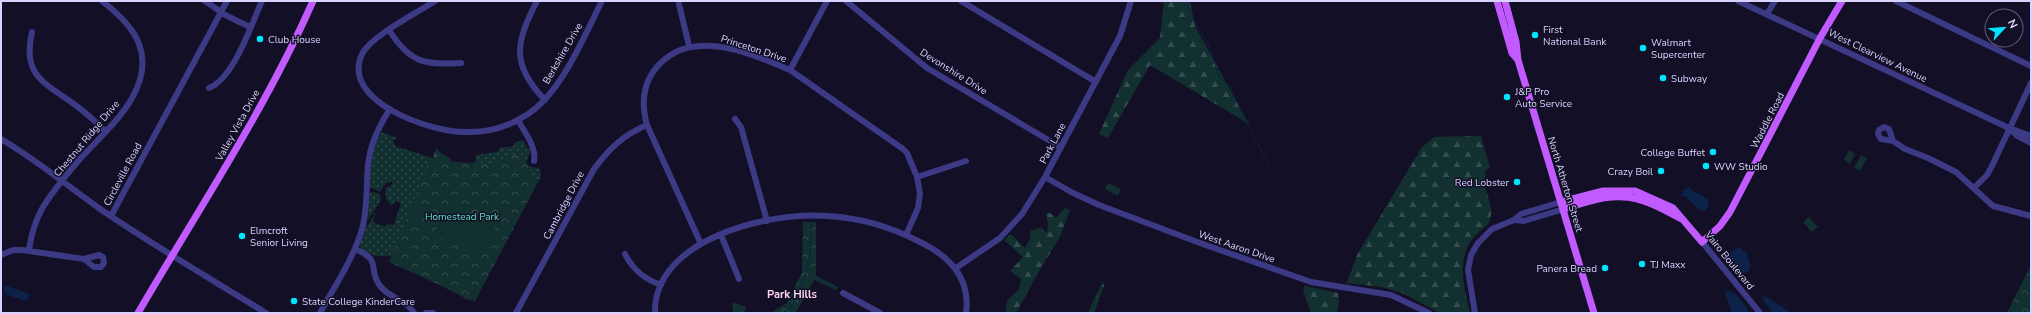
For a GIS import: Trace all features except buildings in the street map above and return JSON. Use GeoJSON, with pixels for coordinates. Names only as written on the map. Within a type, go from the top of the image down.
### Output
{"type":"FeatureCollection","features":[{"type":"Feature","properties":{"kind":"main road","name":"Valley Vista Drive"},"geometry":{"type":"LineString","coordinates":[[138,313],[275,79],[313,1]]}},
{"type":"Feature","properties":{"kind":"main road","name":"North Atherton Street"},"geometry":{"type":"LineString","coordinates":[[1497,1],[1512,53],[1518,60]]}},
{"type":"Feature","properties":{"kind":"main road","name":"North Atherton Street"},"geometry":{"type":"LineString","coordinates":[[1505,1],[1516,42],[1518,60],[1594,313]]}},
{"type":"Feature","properties":{"kind":"main road","name":"Waddle Road"},"geometry":{"type":"LineString","coordinates":[[1702,242],[1720,226],[1730,212],[1820,38],[1842,1]]}},
{"type":"Feature","properties":{"kind":"main road","name":"Vairo Boulevard"},"geometry":{"type":"LineString","coordinates":[[1562,206],[1603,191],[1630,190],[1667,205],[1675,210],[1702,242]]}},
{"type":"Feature","properties":{"kind":"street","name":"Chestnut Ridge Drive"},"geometry":{"type":"LineString","coordinates":[[29,250],[32,232],[39,215],[62,182],[106,132],[133,95],[140,79],[142,60],[139,43],[133,33],[102,1]]}},
{"type":"Feature","properties":{"kind":"street"},"geometry":{"type":"LineString","coordinates":[[205,1],[244,25],[250,26]]}},
{"type":"Feature","properties":{"kind":"street","name":"Circleville Road"},"geometry":{"type":"LineString","coordinates":[[227,1],[111,216],[266,313]]}},
{"type":"Feature","properties":{"kind":"street"},"geometry":{"type":"LineString","coordinates":[[209,88],[218,83],[235,62],[262,1]]}},
{"type":"Feature","properties":{"kind":"street","name":"Berkshire Drive"},"geometry":{"type":"LineString","coordinates":[[435,1],[375,38],[366,48],[361,58],[361,80],[368,92],[390,109],[423,125],[438,129],[464,132],[490,130],[518,120],[545,100],[558,84],[602,1]]}},
{"type":"Feature","properties":{"kind":"street"},"geometry":{"type":"LineString","coordinates":[[537,1],[525,24],[519,48],[524,71],[530,83],[545,100]]}},
{"type":"Feature","properties":{"kind":"street"},"geometry":{"type":"LineString","coordinates":[[790,70],[827,1]]}},
{"type":"Feature","properties":{"kind":"street","name":"Devonshire Drive"},"geometry":{"type":"LineString","coordinates":[[846,1],[927,68],[1060,147]]}},
{"type":"Feature","properties":{"kind":"street"},"geometry":{"type":"LineString","coordinates":[[961,1],[1096,82]]}},
{"type":"Feature","properties":{"kind":"street","name":"Park Lane"},"geometry":{"type":"LineString","coordinates":[[956,268],[1006,232],[1022,214],[1045,177],[1120,36],[1131,1]]}},
{"type":"Feature","properties":{"kind":"street","name":"West Clearview Avenue"},"geometry":{"type":"LineString","coordinates":[[1738,1],[1820,38],[2009,128]]}},
{"type":"Feature","properties":{"kind":"street"},"geometry":{"type":"LineString","coordinates":[[1767,14],[1775,1]]}},
{"type":"Feature","properties":{"kind":"street"},"geometry":{"type":"LineString","coordinates":[[1896,1],[2031,66]]}},
{"type":"Feature","properties":{"kind":"street"},"geometry":{"type":"LineString","coordinates":[[679,4],[689,46]]}},
{"type":"Feature","properties":{"kind":"street"},"geometry":{"type":"LineString","coordinates":[[389,30],[403,50],[421,62],[435,64],[461,63]]}},
{"type":"Feature","properties":{"kind":"street"},"geometry":{"type":"LineString","coordinates":[[32,32],[29,50],[30,60],[40,80],[46,86],[84,111],[106,132]]}},
{"type":"Feature","properties":{"kind":"street","name":"Princeton Drive"},"geometry":{"type":"LineString","coordinates":[[701,244],[647,125],[644,109],[644,96],[652,75],[668,56],[689,46],[715,46],[770,62],[790,70],[903,149],[910,159],[917,177],[920,200],[915,216],[906,235]]}},
{"type":"Feature","properties":{"kind":"street"},"geometry":{"type":"LineString","coordinates":[[1974,188],[1987,175],[1992,166],[2031,83]]}},
{"type":"Feature","properties":{"kind":"street"},"geometry":{"type":"LineString","coordinates":[[320,313],[345,271],[355,249],[365,214],[368,165],[372,146],[375,135],[390,109]]}},
{"type":"Feature","properties":{"kind":"street"},"geometry":{"type":"LineString","coordinates":[[735,119],[741,127],[767,221]]}},
{"type":"Feature","properties":{"kind":"street"},"geometry":{"type":"LineString","coordinates":[[518,120],[533,147],[535,155],[534,161]]}},
{"type":"Feature","properties":{"kind":"street","name":"Cambridge Drive"},"geometry":{"type":"LineString","coordinates":[[516,313],[594,169],[616,142],[632,131],[647,125]]}},
{"type":"Feature","properties":{"kind":"street"},"geometry":{"type":"LineString","coordinates":[[2009,128],[2031,136]]}},
{"type":"Feature","properties":{"kind":"street"},"geometry":{"type":"LineString","coordinates":[[2009,128],[2016,135],[2031,143]]}},
{"type":"Feature","properties":{"kind":"street"},"geometry":{"type":"LineString","coordinates":[[1,139],[33,158],[62,182],[111,216]]}},
{"type":"Feature","properties":{"kind":"street"},"geometry":{"type":"LineString","coordinates":[[1893,141],[1905,149],[1928,158],[1956,172],[1993,206],[2031,216]]}},
{"type":"Feature","properties":{"kind":"street"},"geometry":{"type":"LineString","coordinates":[[917,177],[966,161]]}},
{"type":"Feature","properties":{"kind":"street","name":"West Aaron Drive"},"geometry":{"type":"LineString","coordinates":[[1045,177],[1072,193],[1099,205],[1200,243],[1311,282],[1391,295],[1428,313]]}},
{"type":"Feature","properties":{"kind":"street"},"geometry":{"type":"LineString","coordinates":[[1475,313],[1468,275],[1471,255],[1478,243],[1490,231],[1514,220],[1524,221],[1562,206]]}},
{"type":"Feature","properties":{"kind":"street"},"geometry":{"type":"LineString","coordinates":[[655,313],[660,285],[667,271],[680,258],[701,244],[721,235],[767,221],[814,215],[863,220],[889,227],[944,256],[956,268],[964,287],[966,313]]}},
{"type":"Feature","properties":{"kind":"street"},"geometry":{"type":"LineString","coordinates":[[721,235],[739,279]]}},
{"type":"Feature","properties":{"kind":"street","name":"Vairo Boulevard"},"geometry":{"type":"LineString","coordinates":[[1702,242],[1760,313]]}},
{"type":"Feature","properties":{"kind":"street"},"geometry":{"type":"LineString","coordinates":[[355,249],[368,254],[372,258],[375,275],[381,287],[405,302],[414,313]]}},
{"type":"Feature","properties":{"kind":"street"},"geometry":{"type":"LineString","coordinates":[[1,256],[13,250],[29,250],[84,259]]}},
{"type":"Feature","properties":{"kind":"street"},"geometry":{"type":"LineString","coordinates":[[625,254],[629,262],[641,276],[660,285]]}},
{"type":"Feature","properties":{"kind":"street"},"geometry":{"type":"LineString","coordinates":[[843,293],[880,313]]}},
{"type":"Feature","properties":{"kind":"street"},"geometry":{"type":"LineString","coordinates":[[426,313],[433,313]]}},
{"type":"Feature","properties":{"kind":"green space"},"geometry":{"type":"Polygon","coordinates":[[[1164,1],[1190,1],[1195,26],[1249,124],[1150,65],[1108,138],[1099,134],[1128,70],[1160,38],[1164,1]]]}},
{"type":"Feature","properties":{"kind":"green space","name":"Homestead Park"},"geometry":{"type":"Polygon","coordinates":[[[382,132],[397,138],[393,141],[395,146],[429,157],[430,161],[475,165],[476,155],[497,152],[499,151],[499,148],[514,146],[514,143],[523,140],[528,149],[530,148],[530,153],[526,162],[529,166],[540,169],[541,177],[471,301],[393,261],[396,254],[378,256],[361,250],[360,245],[362,235],[376,212],[373,222],[386,227],[387,224],[394,225],[401,203],[396,201],[392,205],[386,197],[386,188],[393,184],[392,181],[385,184],[380,192],[370,187],[372,158],[376,144],[382,132]]]}},
{"type":"Feature","properties":{"kind":"green space"},"geometry":{"type":"Polygon","coordinates":[[[1481,136],[1490,168],[1486,170],[1485,183],[1491,215],[1488,224],[1470,242],[1464,261],[1463,272],[1465,293],[1470,313],[1440,313],[1402,293],[1382,287],[1347,283],[1357,255],[1422,147],[1434,137],[1481,136]]]}},
{"type":"Feature","properties":{"kind":"green space"},"geometry":{"type":"Polygon","coordinates":[[[436,148],[442,154],[450,158],[452,164],[430,161],[429,157],[433,158],[436,148]]]}},
{"type":"Feature","properties":{"kind":"green space"},"geometry":{"type":"Polygon","coordinates":[[[1849,150],[1855,154],[1850,164],[1844,160],[1849,150]]]}},
{"type":"Feature","properties":{"kind":"green space","name":"Homestead Park"},"geometry":{"type":"Polygon","coordinates":[[[519,153],[538,182],[475,301],[389,262],[430,160],[488,164],[501,161],[519,153]]]}},
{"type":"Feature","properties":{"kind":"green space"},"geometry":{"type":"Polygon","coordinates":[[[1861,155],[1867,158],[1860,171],[1854,168],[1861,155]]]}},
{"type":"Feature","properties":{"kind":"green space"},"geometry":{"type":"Polygon","coordinates":[[[1108,183],[1121,189],[1118,196],[1105,189],[1108,183]]]}},
{"type":"Feature","properties":{"kind":"green space"},"geometry":{"type":"Polygon","coordinates":[[[374,192],[380,195],[381,200],[368,220],[370,193],[374,192]]]}},
{"type":"Feature","properties":{"kind":"green space"},"geometry":{"type":"Polygon","coordinates":[[[415,204],[425,208],[419,223],[409,219],[415,204]]]}},
{"type":"Feature","properties":{"kind":"green space"},"geometry":{"type":"Polygon","coordinates":[[[449,205],[495,228],[480,258],[434,234],[449,205]]]}},
{"type":"Feature","properties":{"kind":"green space"},"geometry":{"type":"Polygon","coordinates":[[[1065,208],[1070,210],[1060,237],[1016,313],[1006,313],[1007,300],[1019,290],[1021,279],[1010,271],[1023,257],[1004,240],[1011,234],[1025,248],[1031,237],[1030,231],[1041,227],[1047,233],[1048,225],[1046,213],[1050,213],[1056,218],[1065,208]]]}},
{"type":"Feature","properties":{"kind":"green space"},"geometry":{"type":"Polygon","coordinates":[[[1809,217],[1818,227],[1812,232],[1803,222],[1809,217]]]}},
{"type":"Feature","properties":{"kind":"green space"},"geometry":{"type":"Polygon","coordinates":[[[803,222],[816,222],[816,276],[838,287],[836,290],[814,280],[797,311],[794,313],[770,313],[787,303],[802,272],[803,222]]]}},
{"type":"Feature","properties":{"kind":"green space"},"geometry":{"type":"Polygon","coordinates":[[[2031,265],[2031,313],[2007,313],[2031,265]]]}},
{"type":"Feature","properties":{"kind":"green space"},"geometry":{"type":"Polygon","coordinates":[[[1103,281],[1104,286],[1094,313],[1088,313],[1103,281]]]}},
{"type":"Feature","properties":{"kind":"green space"},"geometry":{"type":"Polygon","coordinates":[[[1305,286],[1338,293],[1339,302],[1337,313],[1311,313],[1303,291],[1305,286]]]}},
{"type":"Feature","properties":{"kind":"green space"},"geometry":{"type":"Polygon","coordinates":[[[733,302],[746,307],[744,313],[733,313],[733,302]]]}},
{"type":"Feature","properties":{"kind":"water"},"geometry":{"type":"Polygon","coordinates":[[[1690,186],[1690,189],[1708,199],[1709,205],[1705,211],[1699,210],[1685,196],[1681,196],[1683,191],[1690,186]]]}},
{"type":"Feature","properties":{"kind":"water"},"geometry":{"type":"Polygon","coordinates":[[[1739,247],[1747,253],[1751,267],[1749,271],[1743,274],[1727,255],[1739,247]]]}},
{"type":"Feature","properties":{"kind":"water"},"geometry":{"type":"Polygon","coordinates":[[[7,286],[30,295],[26,301],[7,295],[4,287],[7,286]]]}},
{"type":"Feature","properties":{"kind":"water"},"geometry":{"type":"Polygon","coordinates":[[[1727,291],[1734,293],[1750,313],[1732,313],[1725,295],[1727,291]]]}},
{"type":"Feature","properties":{"kind":"water"},"geometry":{"type":"Polygon","coordinates":[[[1765,296],[1792,313],[1773,313],[1762,299],[1765,296]]]}},
{"type":"Feature","properties":{"kind":"waterway"},"geometry":{"type":"LineString","coordinates":[[1185,1],[1208,44],[1219,76],[1230,87],[1253,136],[1269,164]]}},
{"type":"Feature","properties":{"kind":"waterway"},"geometry":{"type":"LineString","coordinates":[[782,313],[790,309],[806,273],[810,256],[812,219]]}},
{"type":"Feature","properties":{"kind":"waterway"},"geometry":{"type":"LineString","coordinates":[[1782,306],[1790,303]]}},
{"type":"Feature","properties":{"kind":"place","name":"First National Bank"},"geometry":{"type":"Point","coordinates":[1535,35]}},
{"type":"Feature","properties":{"kind":"place","name":"Club House"},"geometry":{"type":"Point","coordinates":[260,39]}},
{"type":"Feature","properties":{"kind":"place","name":"Walmart Supercenter"},"geometry":{"type":"Point","coordinates":[1643,48]}},
{"type":"Feature","properties":{"kind":"place","name":"Subway"},"geometry":{"type":"Point","coordinates":[1663,78]}},
{"type":"Feature","properties":{"kind":"place","name":"J&P Pro Auto Service"},"geometry":{"type":"Point","coordinates":[1507,97]}},
{"type":"Feature","properties":{"kind":"place","name":"College Buffet"},"geometry":{"type":"Point","coordinates":[1713,152]}},
{"type":"Feature","properties":{"kind":"place","name":"WW Studio"},"geometry":{"type":"Point","coordinates":[1706,166]}},
{"type":"Feature","properties":{"kind":"place","name":"Crazy Boil"},"geometry":{"type":"Point","coordinates":[1661,171]}},
{"type":"Feature","properties":{"kind":"place","name":"Red Lobster"},"geometry":{"type":"Point","coordinates":[1517,182]}},
{"type":"Feature","properties":{"kind":"place","name":"Elmcroft Senior Living"},"geometry":{"type":"Point","coordinates":[242,236]}},
{"type":"Feature","properties":{"kind":"place","name":"TJ Maxx"},"geometry":{"type":"Point","coordinates":[1642,264]}},
{"type":"Feature","properties":{"kind":"place","name":"Panera Bread"},"geometry":{"type":"Point","coordinates":[1605,268]}},
{"type":"Feature","properties":{"kind":"place","name":"State College KinderCare"},"geometry":{"type":"Point","coordinates":[294,301]}},
{"type":"Feature","properties":{"kind":"district","name":"Park Hills"},"geometry":{"type":"Point","coordinates":[792,294]}}]}
